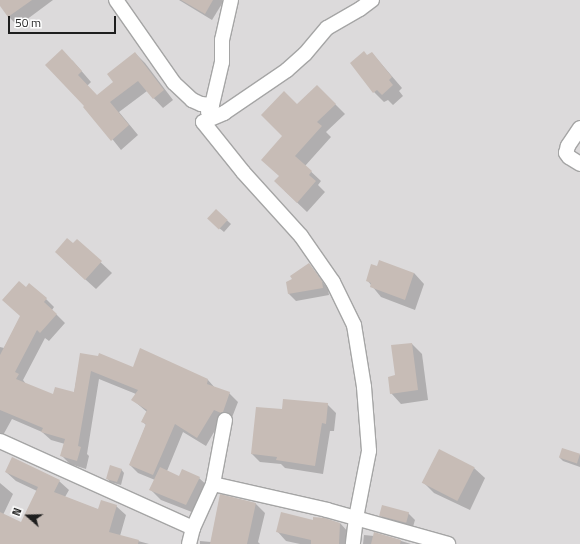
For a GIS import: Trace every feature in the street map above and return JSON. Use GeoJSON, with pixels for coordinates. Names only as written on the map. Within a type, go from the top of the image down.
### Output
{"type":"FeatureCollection","features":[{"type":"Feature","properties":{"kind":"street"},"geometry":{"type":"LineString","coordinates":[[116,0],[174,83],[192,100],[201,104],[212,105]]}},
{"type":"Feature","properties":{"kind":"street"},"geometry":{"type":"LineString","coordinates":[[203,122],[212,105],[222,62],[222,40],[231,0]]}},
{"type":"Feature","properties":{"kind":"street"},"geometry":{"type":"LineString","coordinates":[[203,122],[224,113],[287,70],[305,54],[326,28],[360,9],[372,0]]}},
{"type":"Feature","properties":{"kind":"street"},"geometry":{"type":"LineString","coordinates":[[203,122],[243,172],[301,236],[333,282],[354,324],[364,387],[369,451],[356,518],[353,544]]}},
{"type":"Feature","properties":{"kind":"street"},"geometry":{"type":"LineString","coordinates":[[580,128],[568,146],[566,153],[569,157],[580,164]]}},
{"type":"Feature","properties":{"kind":"street"},"geometry":{"type":"LineString","coordinates":[[189,544],[193,528],[213,484],[225,420]]}},
{"type":"Feature","properties":{"kind":"street"},"geometry":{"type":"LineString","coordinates":[[0,440],[193,528]]}},
{"type":"Feature","properties":{"kind":"street"},"geometry":{"type":"LineString","coordinates":[[213,484],[356,518],[448,544]]}},
{"type":"Feature","properties":{"kind":"shaded area"},"geometry":{"type":"Polygon","coordinates":[[[0,0],[580,0],[580,544],[0,544],[0,0]]]}},
{"type":"Feature","properties":{"kind":"building"},"geometry":{"type":"Polygon","coordinates":[[[0,0],[32,0],[8,17],[0,6],[0,0]]]}},
{"type":"Feature","properties":{"kind":"building"},"geometry":{"type":"Polygon","coordinates":[[[181,0],[213,0],[205,14],[181,0]]]}},
{"type":"Feature","properties":{"kind":"building"},"geometry":{"type":"Polygon","coordinates":[[[62,49],[82,71],[78,75],[97,95],[113,82],[107,74],[135,52],[164,90],[153,99],[138,81],[110,102],[129,125],[111,141],[83,107],[84,106],[45,65],[62,49]]]}},
{"type":"Feature","properties":{"kind":"building"},"geometry":{"type":"Polygon","coordinates":[[[364,51],[367,55],[372,52],[392,77],[389,80],[393,85],[382,95],[377,90],[373,93],[350,63],[364,51]]]}},
{"type":"Feature","properties":{"kind":"building"},"geometry":{"type":"Polygon","coordinates":[[[317,85],[336,104],[317,122],[322,126],[295,156],[312,171],[309,175],[316,181],[297,203],[274,181],[279,176],[261,160],[282,136],[261,115],[284,91],[297,104],[317,85]]]}},
{"type":"Feature","properties":{"kind":"building"},"geometry":{"type":"Polygon","coordinates":[[[216,209],[228,220],[219,229],[207,219],[216,209]]]}},
{"type":"Feature","properties":{"kind":"building"},"geometry":{"type":"Polygon","coordinates":[[[67,238],[73,243],[77,239],[102,261],[85,280],[55,252],[67,238]]]}},
{"type":"Feature","properties":{"kind":"building"},"geometry":{"type":"Polygon","coordinates":[[[379,260],[414,273],[405,300],[370,287],[371,283],[366,281],[371,264],[377,266],[379,260]]]}},
{"type":"Feature","properties":{"kind":"building"},"geometry":{"type":"Polygon","coordinates":[[[309,263],[322,281],[323,288],[288,294],[286,282],[292,279],[290,276],[309,263]]]}},
{"type":"Feature","properties":{"kind":"building"},"geometry":{"type":"Polygon","coordinates":[[[19,281],[26,287],[29,283],[47,298],[44,302],[57,314],[40,333],[37,330],[15,372],[19,374],[16,379],[53,394],[55,387],[74,392],[80,353],[98,356],[99,353],[133,367],[140,348],[208,379],[207,384],[230,392],[223,412],[221,413],[214,410],[197,438],[175,424],[153,475],[129,465],[146,424],[141,422],[147,410],[131,400],[138,390],[91,371],[78,446],[81,447],[77,461],[60,456],[65,439],[41,432],[43,428],[0,410],[0,355],[20,316],[2,300],[19,281]]]}},
{"type":"Feature","properties":{"kind":"building"},"geometry":{"type":"Polygon","coordinates":[[[412,343],[418,390],[390,394],[388,377],[395,375],[391,345],[412,343]]]}},
{"type":"Feature","properties":{"kind":"building"},"geometry":{"type":"Polygon","coordinates":[[[283,399],[328,403],[326,424],[322,423],[315,466],[276,460],[277,457],[251,454],[256,407],[282,409],[283,399]]]}},
{"type":"Feature","properties":{"kind":"building"},"geometry":{"type":"Polygon","coordinates":[[[562,448],[580,454],[577,463],[559,458],[562,448]]]}},
{"type":"Feature","properties":{"kind":"building"},"geometry":{"type":"Polygon","coordinates":[[[439,449],[475,467],[457,501],[422,483],[439,449]]]}},
{"type":"Feature","properties":{"kind":"building"},"geometry":{"type":"Polygon","coordinates":[[[12,457],[60,480],[54,492],[98,509],[101,500],[117,505],[109,532],[139,540],[138,544],[0,544],[0,512],[21,522],[38,487],[5,472],[12,457]]]}},
{"type":"Feature","properties":{"kind":"building"},"geometry":{"type":"Polygon","coordinates":[[[110,465],[122,469],[117,482],[106,479],[110,465]]]}},
{"type":"Feature","properties":{"kind":"building"},"geometry":{"type":"Polygon","coordinates":[[[160,467],[179,476],[182,469],[200,477],[186,505],[149,490],[160,467]]]}},
{"type":"Feature","properties":{"kind":"building"},"geometry":{"type":"Polygon","coordinates":[[[220,494],[256,503],[247,544],[210,544],[220,494]]]}},
{"type":"Feature","properties":{"kind":"building"},"geometry":{"type":"Polygon","coordinates":[[[382,505],[409,512],[406,523],[379,516],[382,505]]]}},
{"type":"Feature","properties":{"kind":"building"},"geometry":{"type":"Polygon","coordinates":[[[281,512],[313,520],[313,517],[325,518],[340,523],[339,544],[311,544],[311,540],[276,532],[281,512]]]}},
{"type":"Feature","properties":{"kind":"building"},"geometry":{"type":"Polygon","coordinates":[[[374,532],[401,540],[400,544],[371,544],[374,532]]]}}]}
